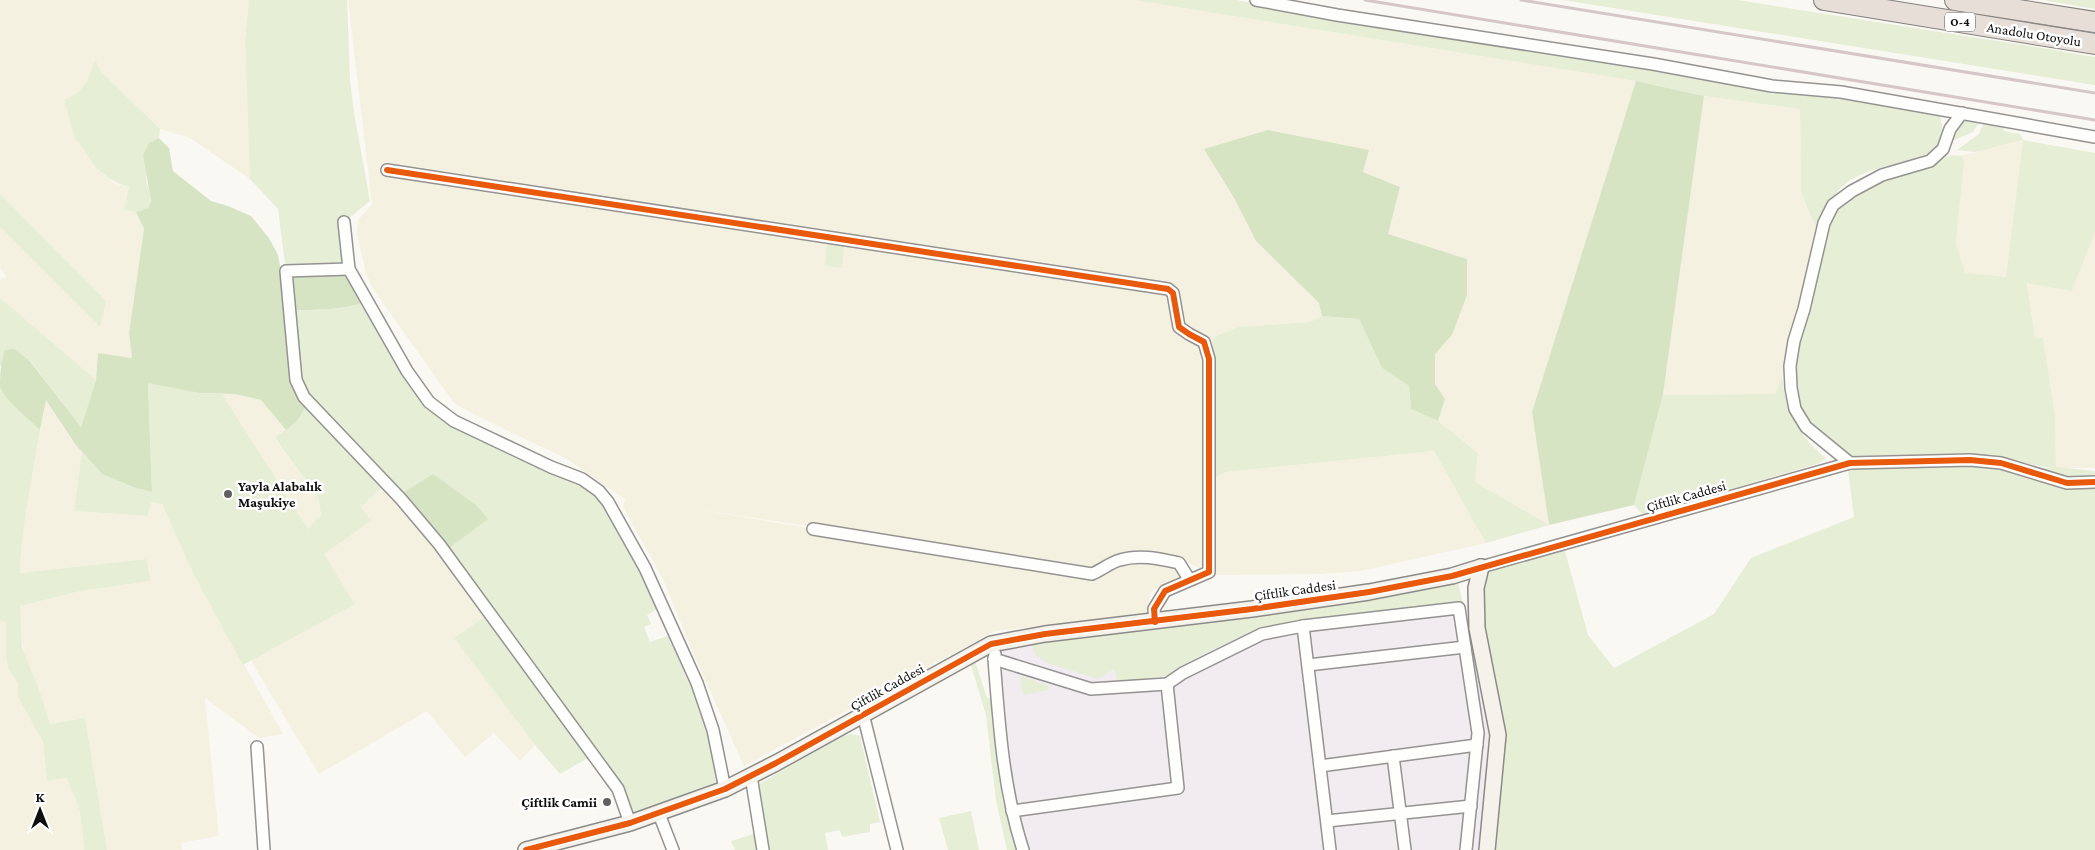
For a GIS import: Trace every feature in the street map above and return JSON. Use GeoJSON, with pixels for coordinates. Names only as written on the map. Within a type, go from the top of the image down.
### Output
{"type":"FeatureCollection","features":[{"type":"Feature","properties":{"kind":"highway","name":"Anadolu Otoyolu"},"geometry":{"type":"LineString","coordinates":[[1824,0],[2095,44]]}},
{"type":"Feature","properties":{"kind":"highway","name":"Anadolu Otoyolu"},"geometry":{"type":"LineString","coordinates":[[1956,0],[2095,22]]}},
{"type":"Feature","properties":{"kind":"street"},"geometry":{"type":"LineString","coordinates":[[1256,0],[1337,15],[1653,64],[1772,86],[1841,92],[2095,137]]}},
{"type":"Feature","properties":{"kind":"street"},"geometry":{"type":"LineString","coordinates":[[1850,463],[1806,427],[1795,409],[1791,388],[1790,366],[1794,341],[1824,223],[1833,205],[1852,191],[1882,175],[1930,161],[1943,149],[1950,129],[1962,113]]}},
{"type":"Feature","properties":{"kind":"street"},"geometry":{"type":"LineString","coordinates":[[387,170],[1168,289],[1173,294],[1180,327],[1204,342],[1209,359],[1209,572],[1189,579],[1165,591],[1154,609],[1155,622]]}},
{"type":"Feature","properties":{"kind":"street"},"geometry":{"type":"LineString","coordinates":[[344,222],[349,269],[407,371],[429,402],[461,424],[551,467],[582,479],[599,491],[608,502],[645,568],[697,683],[713,730],[725,789]]}},
{"type":"Feature","properties":{"kind":"street"},"geometry":{"type":"LineString","coordinates":[[349,269],[286,271],[291,334],[299,389],[311,406],[388,485],[439,544],[618,790],[630,824]]}},
{"type":"Feature","properties":{"kind":"street","name":"Çiftlik Caddesi"},"geometry":{"type":"LineString","coordinates":[[526,850],[630,824],[725,789],[991,644],[1044,634],[1155,622],[1369,592],[1452,576],[1850,463],[1970,460],[2001,463],[2067,483],[2095,482]]}},
{"type":"Feature","properties":{"kind":"street"},"geometry":{"type":"LineString","coordinates":[[813,529],[1092,574],[1120,560],[1149,557],[1179,563],[1189,579]]}},
{"type":"Feature","properties":{"kind":"street"},"geometry":{"type":"LineString","coordinates":[[1481,567],[1476,588],[1477,628],[1498,734],[1487,850]]}},
{"type":"Feature","properties":{"kind":"street"},"geometry":{"type":"LineString","coordinates":[[994,659],[1091,689],[1167,684],[1183,673],[1262,634],[1303,626],[1459,608],[1478,733],[1466,850]]}},
{"type":"Feature","properties":{"kind":"street"},"geometry":{"type":"LineString","coordinates":[[1303,626],[1330,850]]}},
{"type":"Feature","properties":{"kind":"street"},"geometry":{"type":"LineString","coordinates":[[998,643],[994,659],[1002,755],[1012,811],[1023,850]]}},
{"type":"Feature","properties":{"kind":"street"},"geometry":{"type":"LineString","coordinates":[[1308,665],[1465,647]]}},
{"type":"Feature","properties":{"kind":"street"},"geometry":{"type":"LineString","coordinates":[[1012,811],[1178,788],[1167,684]]}},
{"type":"Feature","properties":{"kind":"street"},"geometry":{"type":"LineString","coordinates":[[863,714],[897,850]]}},
{"type":"Feature","properties":{"kind":"street"},"geometry":{"type":"LineString","coordinates":[[1320,766],[1477,745]]}},
{"type":"Feature","properties":{"kind":"street"},"geometry":{"type":"LineString","coordinates":[[257,747],[264,850]]}},
{"type":"Feature","properties":{"kind":"street"},"geometry":{"type":"LineString","coordinates":[[1393,756],[1405,850]]}},
{"type":"Feature","properties":{"kind":"street"},"geometry":{"type":"LineString","coordinates":[[751,776],[763,850]]}},
{"type":"Feature","properties":{"kind":"street"},"geometry":{"type":"LineString","coordinates":[[1327,821],[1471,806]]}},
{"type":"Feature","properties":{"kind":"street"},"geometry":{"type":"LineString","coordinates":[[659,814],[673,850]]}},
{"type":"Feature","properties":{"kind":"shaded area"},"geometry":{"type":"Polygon","coordinates":[[[0,0],[249,0],[245,40],[250,179],[190,138],[160,129],[103,74],[95,61],[87,82],[77,95],[64,100],[75,139],[82,144],[90,161],[101,173],[115,184],[130,187],[124,210],[136,212],[144,229],[129,333],[132,358],[98,353],[96,380],[0,298],[0,280],[6,277],[0,267],[0,227],[99,326],[105,300],[0,194],[0,0]]]}},
{"type":"Feature","properties":{"kind":"shaded area"},"geometry":{"type":"Polygon","coordinates":[[[348,0],[1134,0],[1636,81],[1532,412],[1549,525],[1475,482],[1478,453],[1438,421],[1445,399],[1435,384],[1435,354],[1452,335],[1467,260],[1388,234],[1400,187],[1363,172],[1369,150],[1234,198],[1256,241],[1319,303],[1322,316],[1310,322],[1238,327],[1216,336],[1204,570],[1178,558],[1144,553],[1095,570],[683,507],[1095,576],[1134,560],[1174,567],[1180,573],[1177,577],[1151,592],[1146,614],[995,631],[744,766],[693,653],[663,579],[623,507],[625,499],[567,459],[454,403],[373,289],[366,273],[357,234],[358,220],[372,204],[348,0]]]}},
{"type":"Feature","properties":{"kind":"shaded area"},"geometry":{"type":"Polygon","coordinates":[[[1704,96],[1800,109],[1801,192],[1816,228],[1782,376],[1775,394],[1663,395],[1704,96]]]}},
{"type":"Feature","properties":{"kind":"shaded area"},"geometry":{"type":"Polygon","coordinates":[[[2023,140],[2006,278],[1965,274],[1956,243],[1964,161],[1960,156],[2023,140]]]}},
{"type":"Feature","properties":{"kind":"shaded area"},"geometry":{"type":"Polygon","coordinates":[[[2095,232],[2095,468],[2056,468],[2055,415],[2043,338],[2035,338],[2027,282],[2072,291],[2095,232]]]}},
{"type":"Feature","properties":{"kind":"shaded area"},"geometry":{"type":"Polygon","coordinates":[[[222,394],[235,394],[261,400],[286,430],[275,439],[318,497],[321,515],[308,529],[222,394]]]}},
{"type":"Feature","properties":{"kind":"shaded area"},"geometry":{"type":"Polygon","coordinates":[[[46,399],[82,452],[75,511],[148,516],[151,502],[162,504],[194,575],[283,734],[259,738],[205,698],[219,836],[181,843],[182,850],[107,850],[85,718],[50,724],[40,692],[25,660],[20,629],[20,606],[80,591],[151,581],[145,559],[20,573],[22,533],[46,399]]]}},
{"type":"Feature","properties":{"kind":"shaded area"},"geometry":{"type":"Polygon","coordinates":[[[1434,451],[1486,543],[1361,571],[1320,574],[1214,575],[1215,478],[1225,472],[1434,451]]]}},
{"type":"Feature","properties":{"kind":"shaded area"},"geometry":{"type":"Polygon","coordinates":[[[383,486],[435,545],[486,616],[455,639],[535,745],[520,761],[494,733],[465,757],[427,711],[319,774],[251,661],[355,604],[324,554],[371,521],[361,507],[383,486]]]}},
{"type":"Feature","properties":{"kind":"shaded area"},"geometry":{"type":"Polygon","coordinates":[[[1458,583],[1494,736],[1481,850],[1024,850],[1002,722],[999,647],[1458,583]]]}},
{"type":"Feature","properties":{"kind":"shaded area"},"geometry":{"type":"Polygon","coordinates":[[[0,620],[6,622],[6,657],[8,668],[18,683],[18,697],[43,742],[47,781],[66,778],[80,812],[84,850],[0,850],[0,620]]]}},
{"type":"Feature","properties":{"kind":"green space"},"geometry":{"type":"Polygon","coordinates":[[[249,0],[347,0],[350,80],[370,201],[344,222],[349,269],[286,271],[278,209],[250,179],[245,40],[249,0]]]}},
{"type":"Feature","properties":{"kind":"green space"},"geometry":{"type":"Polygon","coordinates":[[[1134,0],[1236,0],[1705,77],[1762,89],[1772,94],[1808,90],[1939,113],[1942,126],[1941,139],[1939,148],[1917,158],[1860,175],[1849,181],[1834,196],[1816,228],[1801,192],[1800,109],[1704,96],[1636,81],[1134,0]]]}},
{"type":"Feature","properties":{"kind":"green space"},"geometry":{"type":"Polygon","coordinates":[[[1563,0],[1737,0],[2048,49],[2095,57],[2095,85],[1563,0]]]}},
{"type":"Feature","properties":{"kind":"green space"},"geometry":{"type":"Polygon","coordinates":[[[2043,0],[2095,0],[2095,9],[2043,0]]]}},
{"type":"Feature","properties":{"kind":"green space"},"geometry":{"type":"Polygon","coordinates":[[[95,60],[103,74],[160,129],[146,173],[150,204],[148,208],[136,212],[124,210],[129,187],[113,181],[103,174],[75,139],[64,100],[77,93],[85,84],[95,60]]]}},
{"type":"Feature","properties":{"kind":"green space"},"geometry":{"type":"Polygon","coordinates":[[[1636,81],[1704,96],[1663,395],[1634,505],[1549,525],[1532,412],[1636,81]]]}},
{"type":"Feature","properties":{"kind":"green space"},"geometry":{"type":"Polygon","coordinates":[[[1974,118],[1980,121],[1973,132],[1950,142],[1952,132],[1965,121],[1974,118]]]}},
{"type":"Feature","properties":{"kind":"green space"},"geometry":{"type":"Polygon","coordinates":[[[1985,120],[2007,127],[2003,129],[2004,131],[2020,134],[2023,140],[1975,152],[1957,150],[1979,134],[1985,120]]]}},
{"type":"Feature","properties":{"kind":"green space"},"geometry":{"type":"Polygon","coordinates":[[[1268,130],[1369,150],[1363,172],[1400,187],[1388,234],[1467,259],[1467,295],[1452,335],[1435,354],[1435,384],[1445,399],[1438,421],[1411,409],[1409,386],[1382,368],[1359,319],[1322,316],[1319,303],[1256,241],[1234,198],[1204,149],[1268,130]]]}},
{"type":"Feature","properties":{"kind":"green space"},"geometry":{"type":"Polygon","coordinates":[[[159,138],[169,148],[173,171],[211,201],[251,216],[269,238],[278,255],[306,407],[297,421],[286,430],[261,400],[235,394],[199,393],[148,383],[152,492],[133,487],[102,474],[76,445],[46,400],[40,430],[6,397],[0,386],[0,381],[5,350],[14,349],[30,361],[81,427],[96,380],[98,353],[132,358],[129,333],[144,229],[136,212],[148,208],[151,201],[143,155],[149,143],[159,138]]]}},
{"type":"Feature","properties":{"kind":"green space"},"geometry":{"type":"Polygon","coordinates":[[[2023,140],[2095,153],[2095,232],[2072,291],[2027,283],[2035,338],[2043,338],[2055,415],[2056,467],[2095,471],[2095,850],[1494,850],[1502,728],[1483,618],[1484,576],[1491,569],[1563,544],[1588,635],[1614,668],[1714,614],[1751,558],[1854,517],[1848,470],[1873,465],[2052,468],[1966,453],[1853,456],[1832,445],[1803,420],[1793,372],[1833,214],[1846,199],[1870,186],[1938,163],[1949,156],[1962,156],[1964,161],[1956,243],[1965,273],[2006,277],[2023,140]]]}},
{"type":"Feature","properties":{"kind":"green space"},"geometry":{"type":"Polygon","coordinates":[[[0,194],[106,301],[100,327],[0,227],[0,194]]]}},
{"type":"Feature","properties":{"kind":"green space"},"geometry":{"type":"Polygon","coordinates":[[[827,244],[844,246],[842,268],[825,266],[827,244]]]}},
{"type":"Feature","properties":{"kind":"green space"},"geometry":{"type":"Polygon","coordinates":[[[341,273],[347,276],[365,302],[320,310],[292,310],[290,275],[341,273]]]}},
{"type":"Feature","properties":{"kind":"green space"},"geometry":{"type":"Polygon","coordinates":[[[0,298],[96,380],[81,427],[30,360],[0,366],[0,298]]]}},
{"type":"Feature","properties":{"kind":"green space"},"geometry":{"type":"Polygon","coordinates":[[[365,302],[424,403],[581,482],[603,501],[659,608],[647,615],[651,624],[644,627],[650,642],[668,636],[701,708],[719,781],[632,814],[449,548],[487,518],[403,493],[306,391],[300,372],[292,310],[320,310],[365,302]]]}},
{"type":"Feature","properties":{"kind":"green space"},"geometry":{"type":"Polygon","coordinates":[[[1322,316],[1359,319],[1382,368],[1409,386],[1411,409],[1438,421],[1478,453],[1475,482],[1549,525],[1486,543],[1434,451],[1225,472],[1215,478],[1206,476],[1205,353],[1216,336],[1238,327],[1310,322],[1322,316]]]}},
{"type":"Feature","properties":{"kind":"green space"},"geometry":{"type":"Polygon","coordinates":[[[1782,376],[1786,402],[1795,422],[1807,440],[1826,459],[1817,464],[1643,515],[1634,505],[1663,395],[1775,394],[1782,376]]]}},
{"type":"Feature","properties":{"kind":"green space"},"geometry":{"type":"Polygon","coordinates":[[[148,382],[199,393],[222,394],[308,529],[321,515],[318,497],[275,438],[297,421],[306,407],[383,486],[361,507],[371,521],[324,554],[355,604],[243,665],[194,575],[162,504],[151,502],[148,516],[74,511],[82,452],[102,474],[133,487],[152,492],[148,382]]]}},
{"type":"Feature","properties":{"kind":"green space"},"geometry":{"type":"Polygon","coordinates":[[[0,383],[11,402],[40,430],[25,519],[20,573],[146,559],[151,581],[80,591],[20,606],[22,648],[40,692],[50,724],[85,718],[107,850],[84,850],[80,812],[76,799],[66,778],[47,781],[43,742],[18,697],[18,683],[8,668],[6,657],[6,622],[0,620],[0,383]]]}},
{"type":"Feature","properties":{"kind":"green space"},"geometry":{"type":"Polygon","coordinates":[[[433,474],[476,505],[488,519],[449,548],[403,493],[433,474]]]}},
{"type":"Feature","properties":{"kind":"green space"},"geometry":{"type":"Polygon","coordinates":[[[1458,583],[1463,604],[1260,628],[1211,650],[1179,667],[1170,675],[1119,683],[1114,669],[1098,679],[1048,663],[1035,655],[1030,638],[1458,583]]]}},
{"type":"Feature","properties":{"kind":"green space"},"geometry":{"type":"Polygon","coordinates":[[[486,616],[588,758],[560,774],[535,745],[454,638],[486,616]]]}},
{"type":"Feature","properties":{"kind":"green space"},"geometry":{"type":"Polygon","coordinates":[[[975,661],[987,698],[996,697],[991,716],[1003,802],[1020,850],[1007,850],[996,800],[986,715],[970,662],[975,661]]]}},
{"type":"Feature","properties":{"kind":"green space"},"geometry":{"type":"Polygon","coordinates":[[[1020,676],[1049,686],[1048,690],[1023,695],[1020,676]]]}},
{"type":"Feature","properties":{"kind":"green space"},"geometry":{"type":"Polygon","coordinates":[[[851,734],[860,736],[880,822],[870,824],[870,832],[842,837],[840,830],[825,833],[828,850],[767,850],[757,785],[843,736],[851,734]]]}},
{"type":"Feature","properties":{"kind":"green space"},"geometry":{"type":"Polygon","coordinates":[[[971,811],[979,850],[948,850],[939,818],[971,811]]]}},
{"type":"Feature","properties":{"kind":"green space"},"geometry":{"type":"Polygon","coordinates":[[[754,834],[757,850],[735,850],[731,841],[754,834]]]}},
{"type":"Feature","properties":{"kind":"railway"},"geometry":{"type":"LineString","coordinates":[[1365,0],[2095,120]]}},
{"type":"Feature","properties":{"kind":"railway"},"geometry":{"type":"LineString","coordinates":[[1521,0],[2095,93]]}},
{"type":"Feature","properties":{"kind":"cycle path"},"geometry":{"type":"LineString","coordinates":[[387,170],[1168,289],[1173,293],[1179,327],[1204,342],[1209,359],[1209,572],[1165,591],[1154,609],[1155,622]]}},
{"type":"Feature","properties":{"kind":"cycle path"},"geometry":{"type":"LineString","coordinates":[[526,850],[630,823],[725,789],[776,763],[991,644],[1045,634],[1252,609],[1369,592],[1452,576],[1850,463],[1970,460],[2001,463],[2067,483],[2095,482]]}},
{"type":"Feature","properties":{"kind":"place","name":"Yayla Alabalık Maşukiye"},"geometry":{"type":"Point","coordinates":[228,494]}},
{"type":"Feature","properties":{"kind":"place","name":"Çiftlik Camii"},"geometry":{"type":"Point","coordinates":[607,802]}}]}
